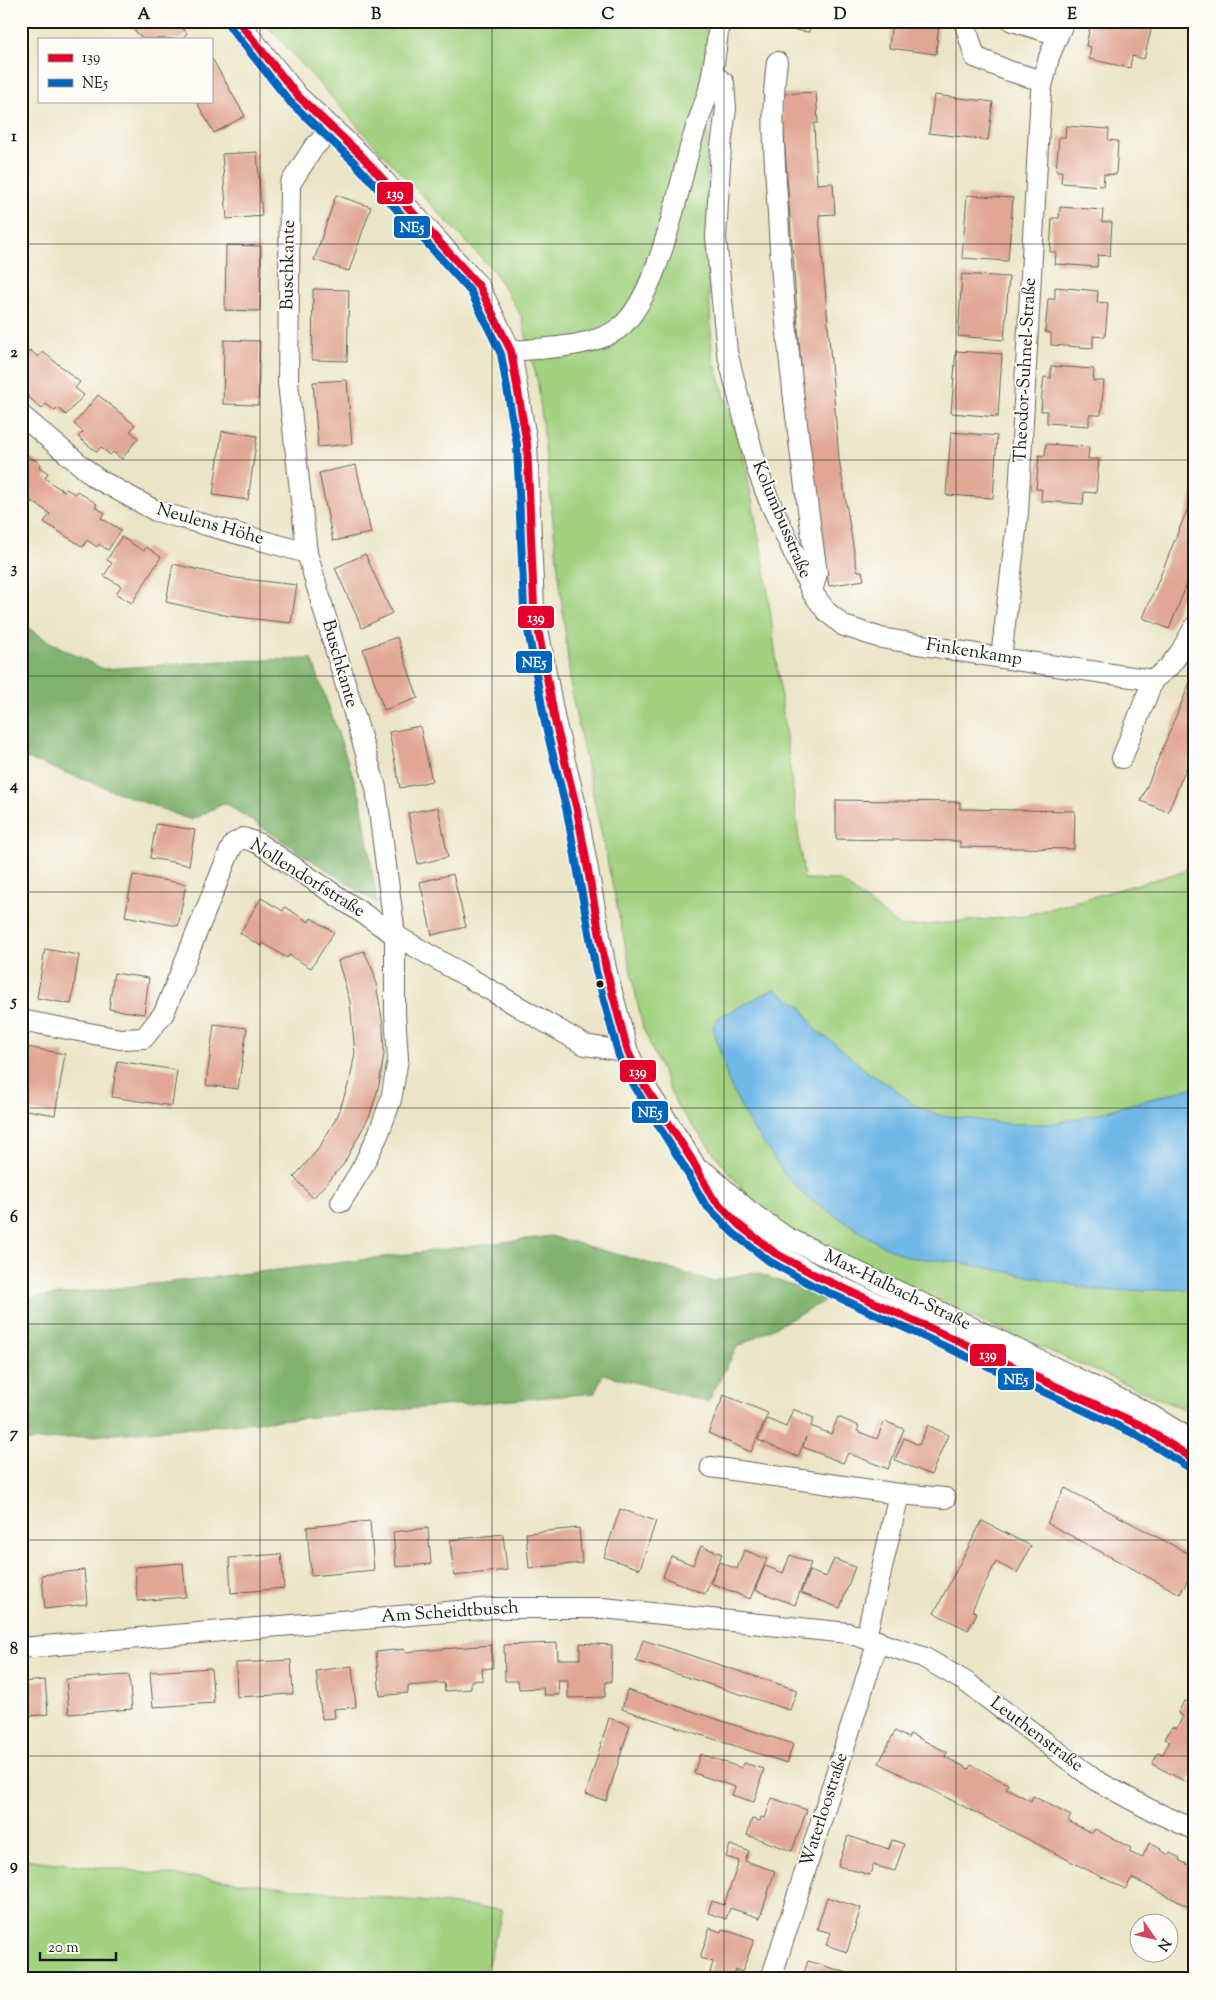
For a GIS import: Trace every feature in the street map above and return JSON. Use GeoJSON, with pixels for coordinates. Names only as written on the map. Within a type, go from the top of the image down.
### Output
{"type":"FeatureCollection","features":[{"type":"Feature","properties":{"kind":"street","name":"Max-Halbach-Straße"},"geometry":{"type":"LineString","coordinates":[[238,21],[298,96],[360,154],[479,286],[511,351],[528,444],[534,607],[555,721],[576,804],[606,969],[628,1052],[645,1086],[692,1160],[712,1197],[739,1225],[775,1253],[826,1280],[1140,1425],[1195,1460]]}},
{"type":"Feature","properties":{"kind":"street"},"geometry":{"type":"LineString","coordinates":[[511,351],[554,347],[602,337],[618,329],[633,314],[653,273],[668,231],[714,64],[719,21]]}},
{"type":"Feature","properties":{"kind":"street"},"geometry":{"type":"LineString","coordinates":[[964,21],[975,57],[1009,71],[1043,81]]}},
{"type":"Feature","properties":{"kind":"street","name":"Theodor-Suhnel-Straße"},"geometry":{"type":"LineString","coordinates":[[1001,658],[1018,513],[1043,81],[1061,28],[1012,21]]}},
{"type":"Feature","properties":{"kind":"street","name":"Kolumbusstraße"},"geometry":{"type":"LineString","coordinates":[[777,62],[772,110],[780,245],[790,366],[817,573],[812,592]]}},
{"type":"Feature","properties":{"kind":"street","name":"Kolumbusstraße"},"geometry":{"type":"LineString","coordinates":[[714,64],[724,83],[726,110],[720,146],[716,238],[727,352],[757,469],[768,498],[812,592]]}},
{"type":"Feature","properties":{"kind":"street","name":"Buschkante"},"geometry":{"type":"LineString","coordinates":[[333,128],[314,147],[290,184],[288,383],[307,553],[376,788],[395,935],[395,1013],[398,1059],[391,1100],[378,1135],[362,1168],[341,1202]]}},
{"type":"Feature","properties":{"kind":"street","name":"Neulens Höhe"},"geometry":{"type":"LineString","coordinates":[[21,416],[96,478],[156,511],[307,553]]}},
{"type":"Feature","properties":{"kind":"street","name":"Finkenkamp"},"geometry":{"type":"LineString","coordinates":[[812,592],[826,611],[844,626],[881,638],[1153,680]]}},
{"type":"Feature","properties":{"kind":"street"},"geometry":{"type":"LineString","coordinates":[[1122,758],[1153,680],[1168,668],[1182,651],[1195,626]]}},
{"type":"Feature","properties":{"kind":"street","name":"Nollendorfstraße"},"geometry":{"type":"LineString","coordinates":[[21,1020],[120,1039],[144,1038],[164,1013],[229,853],[234,843],[243,838],[258,843],[395,935],[585,1045],[628,1052]]}},
{"type":"Feature","properties":{"kind":"street","name":"Max-Halbach-Straße"},"geometry":{"type":"LineString","coordinates":[[692,1160],[749,1211],[786,1237],[1144,1411],[1195,1442]]}},
{"type":"Feature","properties":{"kind":"street"},"geometry":{"type":"LineString","coordinates":[[711,1467],[899,1494],[945,1498]]}},
{"type":"Feature","properties":{"kind":"street","name":"Waterloostraße"},"geometry":{"type":"LineString","coordinates":[[771,1979],[872,1639],[899,1494]]}},
{"type":"Feature","properties":{"kind":"street","name":"Am Scheidtbusch"},"geometry":{"type":"LineString","coordinates":[[21,1648],[514,1608],[603,1608],[840,1632],[872,1639]]}},
{"type":"Feature","properties":{"kind":"street","name":"Leuthenstraße"},"geometry":{"type":"LineString","coordinates":[[872,1639],[923,1657],[966,1682],[1095,1780],[1148,1809],[1195,1830]]}},
{"type":"Feature","properties":{"kind":"green space"},"geometry":{"type":"Polygon","coordinates":[[[263,21],[711,21],[707,156],[708,264],[712,354],[745,463],[765,571],[804,879],[839,880],[901,927],[1024,916],[1185,871],[1195,835],[1195,1414],[776,1232],[677,1106],[643,1028],[572,696],[538,384],[521,315],[493,270],[380,151],[263,21]]]}},
{"type":"Feature","properties":{"kind":"green space"},"geometry":{"type":"Polygon","coordinates":[[[21,623],[48,641],[103,669],[222,661],[312,659],[361,799],[377,903],[225,803],[191,820],[21,756],[21,623]]]}},
{"type":"Feature","properties":{"kind":"green space"},"geometry":{"type":"Polygon","coordinates":[[[551,1236],[713,1281],[754,1272],[829,1299],[737,1347],[708,1402],[603,1374],[595,1393],[21,1442],[21,1299],[320,1265],[551,1236]]]}},
{"type":"Feature","properties":{"kind":"green space"},"geometry":{"type":"Polygon","coordinates":[[[21,1859],[503,1910],[484,1979],[21,1979],[21,1859]]]}},
{"type":"Feature","properties":{"kind":"water"},"geometry":{"type":"Polygon","coordinates":[[[774,989],[803,1008],[815,1030],[833,1042],[870,1074],[891,1086],[914,1105],[939,1115],[1008,1124],[1050,1124],[1080,1118],[1195,1087],[1195,1289],[1102,1291],[958,1262],[906,1257],[876,1242],[804,1195],[784,1173],[748,1121],[729,1083],[713,1027],[719,1017],[774,989]]]}},
{"type":"Feature","properties":{"kind":"building"},"geometry":{"type":"Polygon","coordinates":[[[126,21],[176,21],[187,33],[183,38],[142,38],[126,21]]]}},
{"type":"Feature","properties":{"kind":"building"},"geometry":{"type":"Polygon","coordinates":[[[740,21],[811,21],[809,32],[740,23],[740,21]]]}},
{"type":"Feature","properties":{"kind":"building"},"geometry":{"type":"Polygon","coordinates":[[[892,21],[939,21],[936,54],[889,48],[892,21]]]}},
{"type":"Feature","properties":{"kind":"building"},"geometry":{"type":"Polygon","coordinates":[[[1091,21],[1142,21],[1141,24],[1152,26],[1144,59],[1132,56],[1130,68],[1089,59],[1091,47],[1086,46],[1091,21]]]}},
{"type":"Feature","properties":{"kind":"building"},"geometry":{"type":"Polygon","coordinates":[[[212,60],[245,116],[214,133],[197,102],[212,102],[212,60]]]}},
{"type":"Feature","properties":{"kind":"building"},"geometry":{"type":"Polygon","coordinates":[[[816,92],[818,123],[814,123],[817,184],[833,183],[835,214],[819,215],[839,459],[856,565],[858,571],[862,571],[864,580],[829,586],[808,463],[781,94],[816,92]]]}},
{"type":"Feature","properties":{"kind":"building"},"geometry":{"type":"Polygon","coordinates":[[[934,95],[993,102],[988,140],[929,133],[934,95]]]}},
{"type":"Feature","properties":{"kind":"building"},"geometry":{"type":"Polygon","coordinates":[[[1066,126],[1109,129],[1108,140],[1118,141],[1116,175],[1104,174],[1103,186],[1061,183],[1062,171],[1056,171],[1059,137],[1065,137],[1066,126]]]}},
{"type":"Feature","properties":{"kind":"building"},"geometry":{"type":"Polygon","coordinates":[[[257,152],[262,216],[227,219],[222,154],[257,152]]]}},
{"type":"Feature","properties":{"kind":"building"},"geometry":{"type":"Polygon","coordinates":[[[336,195],[371,207],[349,271],[314,260],[336,195]]]}},
{"type":"Feature","properties":{"kind":"building"},"geometry":{"type":"Polygon","coordinates":[[[967,195],[1013,198],[1008,261],[962,258],[967,195]]]}},
{"type":"Feature","properties":{"kind":"building"},"geometry":{"type":"Polygon","coordinates":[[[1060,207],[1103,210],[1102,222],[1112,222],[1110,256],[1098,255],[1097,267],[1055,264],[1056,252],[1050,252],[1052,218],[1059,218],[1060,207]]]}},
{"type":"Feature","properties":{"kind":"building"},"geometry":{"type":"Polygon","coordinates":[[[226,245],[261,246],[260,311],[225,310],[226,245]]]}},
{"type":"Feature","properties":{"kind":"building"},"geometry":{"type":"Polygon","coordinates":[[[962,274],[1009,277],[1004,340],[958,336],[962,274]]]}},
{"type":"Feature","properties":{"kind":"building"},"geometry":{"type":"Polygon","coordinates":[[[1055,287],[1098,291],[1097,302],[1108,303],[1105,337],[1093,336],[1093,348],[1051,345],[1051,333],[1045,332],[1048,299],[1055,299],[1055,287]]]}},
{"type":"Feature","properties":{"kind":"building"},"geometry":{"type":"Polygon","coordinates":[[[313,289],[349,290],[347,361],[312,360],[313,289]]]}},
{"type":"Feature","properties":{"kind":"building"},"geometry":{"type":"Polygon","coordinates":[[[224,340],[260,341],[258,405],[223,404],[224,340]]]}},
{"type":"Feature","properties":{"kind":"building"},"geometry":{"type":"Polygon","coordinates":[[[30,350],[38,357],[43,352],[80,382],[75,388],[84,395],[66,415],[58,408],[55,411],[46,404],[42,409],[24,393],[28,388],[21,383],[21,378],[24,375],[21,372],[21,360],[30,350]]]}},
{"type":"Feature","properties":{"kind":"building"},"geometry":{"type":"Polygon","coordinates":[[[956,351],[1002,354],[998,417],[951,413],[956,351]]]}},
{"type":"Feature","properties":{"kind":"building"},"geometry":{"type":"Polygon","coordinates":[[[1051,366],[1094,369],[1093,381],[1104,381],[1101,415],[1089,415],[1089,426],[1047,423],[1047,411],[1041,411],[1042,394],[1044,377],[1051,378],[1051,366]]]}},
{"type":"Feature","properties":{"kind":"building"},"geometry":{"type":"Polygon","coordinates":[[[347,380],[352,444],[318,447],[313,382],[347,380]]]}},
{"type":"Feature","properties":{"kind":"building"},"geometry":{"type":"Polygon","coordinates":[[[98,395],[135,425],[130,431],[138,438],[122,459],[113,452],[110,455],[101,447],[97,452],[78,437],[83,432],[74,424],[98,395]]]}},
{"type":"Feature","properties":{"kind":"building"},"geometry":{"type":"Polygon","coordinates":[[[222,431],[257,436],[248,500],[213,495],[222,431]]]}},
{"type":"Feature","properties":{"kind":"building"},"geometry":{"type":"Polygon","coordinates":[[[951,432],[997,436],[993,498],[946,495],[951,432]]]}},
{"type":"Feature","properties":{"kind":"building"},"geometry":{"type":"Polygon","coordinates":[[[1046,444],[1089,447],[1088,459],[1099,459],[1096,493],[1084,492],[1083,504],[1041,501],[1042,489],[1036,489],[1039,455],[1045,456],[1046,444]]]}},
{"type":"Feature","properties":{"kind":"building"},"geometry":{"type":"Polygon","coordinates":[[[21,452],[41,464],[39,467],[48,473],[45,478],[54,485],[64,491],[66,489],[75,494],[77,491],[97,504],[95,507],[105,513],[101,518],[121,530],[108,550],[99,544],[97,547],[87,540],[83,547],[44,522],[50,514],[41,507],[31,501],[27,507],[21,503],[21,452]]]}},
{"type":"Feature","properties":{"kind":"building"},"geometry":{"type":"Polygon","coordinates":[[[356,465],[371,533],[333,541],[319,473],[356,465]]]}},
{"type":"Feature","properties":{"kind":"building"},"geometry":{"type":"Polygon","coordinates":[[[1194,482],[1195,564],[1169,629],[1143,618],[1190,503],[1194,482]]]}},
{"type":"Feature","properties":{"kind":"building"},"geometry":{"type":"Polygon","coordinates":[[[121,537],[144,551],[146,547],[161,557],[132,603],[116,594],[121,586],[104,576],[112,563],[107,560],[121,537]]]}},
{"type":"Feature","properties":{"kind":"building"},"geometry":{"type":"Polygon","coordinates":[[[365,554],[392,613],[362,628],[335,568],[365,554]]]}},
{"type":"Feature","properties":{"kind":"building"},"geometry":{"type":"Polygon","coordinates":[[[173,564],[235,578],[297,585],[291,623],[229,616],[166,602],[173,564]]]}},
{"type":"Feature","properties":{"kind":"building"},"geometry":{"type":"Polygon","coordinates":[[[397,637],[418,698],[384,710],[363,649],[397,637]]]}},
{"type":"Feature","properties":{"kind":"building"},"geometry":{"type":"Polygon","coordinates":[[[1190,682],[1195,684],[1195,746],[1168,812],[1141,801],[1190,682]]]}},
{"type":"Feature","properties":{"kind":"building"},"geometry":{"type":"Polygon","coordinates":[[[420,726],[432,781],[400,788],[389,732],[420,726]]]}},
{"type":"Feature","properties":{"kind":"building"},"geometry":{"type":"Polygon","coordinates":[[[836,800],[960,802],[960,809],[1075,811],[1074,849],[960,847],[960,841],[836,839],[836,800]]]}},
{"type":"Feature","properties":{"kind":"building"},"geometry":{"type":"Polygon","coordinates":[[[438,807],[448,857],[418,864],[408,813],[438,807]]]}},
{"type":"Feature","properties":{"kind":"building"},"geometry":{"type":"Polygon","coordinates":[[[156,824],[195,830],[189,865],[150,858],[156,824]]]}},
{"type":"Feature","properties":{"kind":"building"},"geometry":{"type":"Polygon","coordinates":[[[453,874],[466,927],[432,935],[420,882],[453,874]]]}},
{"type":"Feature","properties":{"kind":"building"},"geometry":{"type":"Polygon","coordinates":[[[133,875],[186,884],[178,926],[125,916],[133,875]]]}},
{"type":"Feature","properties":{"kind":"building"},"geometry":{"type":"Polygon","coordinates":[[[261,898],[283,911],[285,907],[309,922],[311,918],[334,932],[311,968],[289,955],[287,958],[263,943],[261,946],[240,933],[261,898]]]}},
{"type":"Feature","properties":{"kind":"building"},"geometry":{"type":"Polygon","coordinates":[[[45,949],[79,955],[71,1004],[37,998],[45,949]]]}},
{"type":"Feature","properties":{"kind":"building"},"geometry":{"type":"Polygon","coordinates":[[[364,951],[374,973],[383,1024],[384,1055],[379,1085],[370,1115],[343,1165],[313,1198],[294,1177],[319,1148],[338,1115],[350,1079],[355,1053],[350,1002],[338,961],[364,951]]]}},
{"type":"Feature","properties":{"kind":"building"},"geometry":{"type":"Polygon","coordinates":[[[114,973],[149,978],[144,1014],[109,1009],[114,973]]]}},
{"type":"Feature","properties":{"kind":"building"},"geometry":{"type":"Polygon","coordinates":[[[214,1024],[247,1028],[238,1089],[206,1085],[214,1024]]]}},
{"type":"Feature","properties":{"kind":"building"},"geometry":{"type":"Polygon","coordinates":[[[21,1046],[65,1054],[55,1115],[21,1109],[21,1046]]]}},
{"type":"Feature","properties":{"kind":"building"},"geometry":{"type":"Polygon","coordinates":[[[117,1061],[177,1070],[172,1106],[112,1097],[117,1061]]]}},
{"type":"Feature","properties":{"kind":"building"},"geometry":{"type":"Polygon","coordinates":[[[724,1395],[768,1413],[751,1452],[708,1433],[724,1395]]]}},
{"type":"Feature","properties":{"kind":"building"},"geometry":{"type":"Polygon","coordinates":[[[793,1409],[814,1418],[811,1426],[831,1434],[838,1417],[859,1426],[857,1431],[877,1439],[884,1421],[904,1429],[888,1469],[848,1453],[843,1463],[803,1447],[806,1437],[798,1457],[758,1440],[767,1419],[786,1427],[793,1409]]]}},
{"type":"Feature","properties":{"kind":"building"},"geometry":{"type":"Polygon","coordinates":[[[928,1425],[948,1435],[931,1475],[895,1460],[904,1438],[919,1445],[928,1425]]]}},
{"type":"Feature","properties":{"kind":"building"},"geometry":{"type":"Polygon","coordinates":[[[1065,1488],[1195,1557],[1195,1567],[1180,1594],[1047,1523],[1065,1488]]]}},
{"type":"Feature","properties":{"kind":"building"},"geometry":{"type":"Polygon","coordinates":[[[620,1509],[656,1521],[640,1569],[604,1557],[620,1509]]]}},
{"type":"Feature","properties":{"kind":"building"},"geometry":{"type":"Polygon","coordinates":[[[370,1521],[374,1570],[311,1576],[307,1527],[370,1521]]]}},
{"type":"Feature","properties":{"kind":"building"},"geometry":{"type":"Polygon","coordinates":[[[982,1521],[1031,1546],[1017,1573],[996,1562],[972,1610],[977,1613],[968,1630],[934,1613],[982,1521]]]}},
{"type":"Feature","properties":{"kind":"building"},"geometry":{"type":"Polygon","coordinates":[[[428,1528],[431,1564],[396,1567],[393,1532],[428,1528]]]}},
{"type":"Feature","properties":{"kind":"building"},"geometry":{"type":"Polygon","coordinates":[[[579,1528],[582,1563],[529,1568],[526,1533],[579,1528]]]}},
{"type":"Feature","properties":{"kind":"building"},"geometry":{"type":"Polygon","coordinates":[[[503,1534],[507,1570],[454,1576],[450,1540],[503,1534]]]}},
{"type":"Feature","properties":{"kind":"building"},"geometry":{"type":"Polygon","coordinates":[[[701,1546],[722,1554],[705,1594],[663,1577],[671,1556],[693,1565],[701,1546]]]}},
{"type":"Feature","properties":{"kind":"building"},"geometry":{"type":"Polygon","coordinates":[[[744,1550],[767,1559],[750,1599],[711,1583],[719,1562],[737,1569],[744,1550]]]}},
{"type":"Feature","properties":{"kind":"building"},"geometry":{"type":"Polygon","coordinates":[[[281,1554],[284,1588],[231,1593],[229,1558],[281,1554]]]}},
{"type":"Feature","properties":{"kind":"building"},"geometry":{"type":"Polygon","coordinates":[[[790,1555],[811,1563],[795,1605],[755,1590],[765,1566],[783,1573],[790,1555]]]}},
{"type":"Feature","properties":{"kind":"building"},"geometry":{"type":"Polygon","coordinates":[[[834,1559],[855,1567],[840,1608],[801,1593],[809,1571],[826,1577],[834,1559]]]}},
{"type":"Feature","properties":{"kind":"building"},"geometry":{"type":"Polygon","coordinates":[[[183,1563],[186,1597],[137,1601],[135,1567],[183,1563]]]}},
{"type":"Feature","properties":{"kind":"building"},"geometry":{"type":"Polygon","coordinates":[[[84,1570],[87,1604],[45,1609],[42,1575],[84,1570]]]}},
{"type":"Feature","properties":{"kind":"building"},"geometry":{"type":"Polygon","coordinates":[[[643,1640],[797,1690],[790,1710],[636,1661],[643,1640]]]}},
{"type":"Feature","properties":{"kind":"building"},"geometry":{"type":"Polygon","coordinates":[[[557,1643],[558,1659],[580,1659],[580,1643],[612,1645],[611,1682],[606,1682],[605,1697],[568,1698],[568,1680],[558,1680],[559,1695],[544,1695],[543,1688],[519,1689],[518,1681],[505,1681],[504,1645],[557,1643]]]}},
{"type":"Feature","properties":{"kind":"building"},"geometry":{"type":"Polygon","coordinates":[[[491,1645],[493,1668],[482,1669],[483,1680],[471,1681],[471,1689],[445,1691],[444,1683],[408,1686],[408,1693],[380,1696],[376,1652],[404,1649],[405,1652],[491,1645]]]}},
{"type":"Feature","properties":{"kind":"building"},"geometry":{"type":"Polygon","coordinates":[[[291,1660],[293,1694],[237,1697],[236,1663],[291,1660]]]}},
{"type":"Feature","properties":{"kind":"building"},"geometry":{"type":"Polygon","coordinates":[[[352,1666],[356,1707],[334,1709],[335,1718],[322,1719],[316,1671],[352,1666]]]}},
{"type":"Feature","properties":{"kind":"building"},"geometry":{"type":"Polygon","coordinates":[[[211,1668],[214,1703],[153,1707],[150,1672],[211,1668]]]}},
{"type":"Feature","properties":{"kind":"building"},"geometry":{"type":"Polygon","coordinates":[[[129,1675],[132,1709],[69,1714],[66,1679],[129,1675]]]}},
{"type":"Feature","properties":{"kind":"building"},"geometry":{"type":"Polygon","coordinates":[[[45,1680],[48,1714],[21,1717],[21,1682],[45,1680]]]}},
{"type":"Feature","properties":{"kind":"building"},"geometry":{"type":"Polygon","coordinates":[[[627,1690],[793,1744],[787,1763],[622,1709],[627,1690]]]}},
{"type":"Feature","properties":{"kind":"building"},"geometry":{"type":"Polygon","coordinates":[[[1195,1693],[1195,1769],[1188,1783],[1152,1764],[1158,1753],[1163,1754],[1170,1741],[1165,1739],[1172,1727],[1177,1728],[1183,1716],[1178,1713],[1184,1701],[1190,1702],[1195,1693]]]}},
{"type":"Feature","properties":{"kind":"building"},"geometry":{"type":"Polygon","coordinates":[[[609,1718],[630,1725],[606,1801],[586,1794],[609,1718]]]}},
{"type":"Feature","properties":{"kind":"building"},"geometry":{"type":"Polygon","coordinates":[[[895,1731],[908,1738],[910,1734],[947,1752],[945,1757],[969,1769],[971,1765],[1008,1784],[1006,1788],[1031,1801],[1033,1796],[1071,1816],[1068,1821],[1092,1833],[1095,1829],[1131,1848],[1129,1852],[1142,1858],[1150,1842],[1169,1855],[1170,1853],[1180,1858],[1179,1860],[1188,1865],[1189,1863],[1195,1865],[1195,1910],[1132,1878],[1125,1889],[879,1763],[895,1731]]]}},
{"type":"Feature","properties":{"kind":"building"},"geometry":{"type":"Polygon","coordinates":[[[700,1754],[742,1768],[744,1763],[764,1769],[754,1802],[732,1795],[735,1787],[694,1773],[700,1754]]]}},
{"type":"Feature","properties":{"kind":"building"},"geometry":{"type":"Polygon","coordinates":[[[772,1798],[807,1810],[792,1851],[747,1835],[752,1819],[760,1821],[761,1817],[765,1818],[772,1798]]]}},
{"type":"Feature","properties":{"kind":"building"},"geometry":{"type":"Polygon","coordinates":[[[848,1836],[889,1849],[892,1840],[904,1844],[895,1871],[873,1865],[870,1875],[838,1866],[848,1836]]]}},
{"type":"Feature","properties":{"kind":"building"},"geometry":{"type":"Polygon","coordinates":[[[730,1845],[749,1851],[745,1861],[775,1871],[760,1918],[730,1908],[726,1919],[708,1913],[712,1901],[724,1905],[739,1861],[726,1857],[730,1845]]]}},
{"type":"Feature","properties":{"kind":"building"},"geometry":{"type":"Polygon","coordinates":[[[827,1897],[861,1908],[847,1952],[826,1945],[831,1933],[817,1929],[827,1897]]]}},
{"type":"Feature","properties":{"kind":"building"},"geometry":{"type":"Polygon","coordinates":[[[710,1928],[721,1932],[722,1929],[754,1940],[742,1972],[736,1970],[732,1979],[710,1973],[713,1962],[700,1958],[710,1928]]]}},
{"type":"Feature","properties":{"kind":"building"},"geometry":{"type":"Polygon","coordinates":[[[808,1961],[854,1975],[853,1979],[802,1979],[808,1961]]]}},
{"type":"Feature","properties":{"kind":"transit line","name":"139"},"geometry":{"type":"LineString","coordinates":[[238,21],[298,96],[360,154],[479,286],[511,351],[527,444],[534,607],[555,721],[577,810],[606,969],[628,1052],[645,1086],[692,1160],[712,1197],[739,1225],[775,1253],[817,1276],[1140,1425],[1195,1460]]}},
{"type":"Feature","properties":{"kind":"transit line","name":"NE5"},"geometry":{"type":"LineString","coordinates":[[230,27],[290,102],[353,161],[471,292],[501,354],[517,445],[524,609],[545,723],[567,812],[596,971],[619,1056],[637,1091],[704,1203],[733,1233],[769,1261],[812,1285],[1135,1434],[1190,1468]]}}]}
